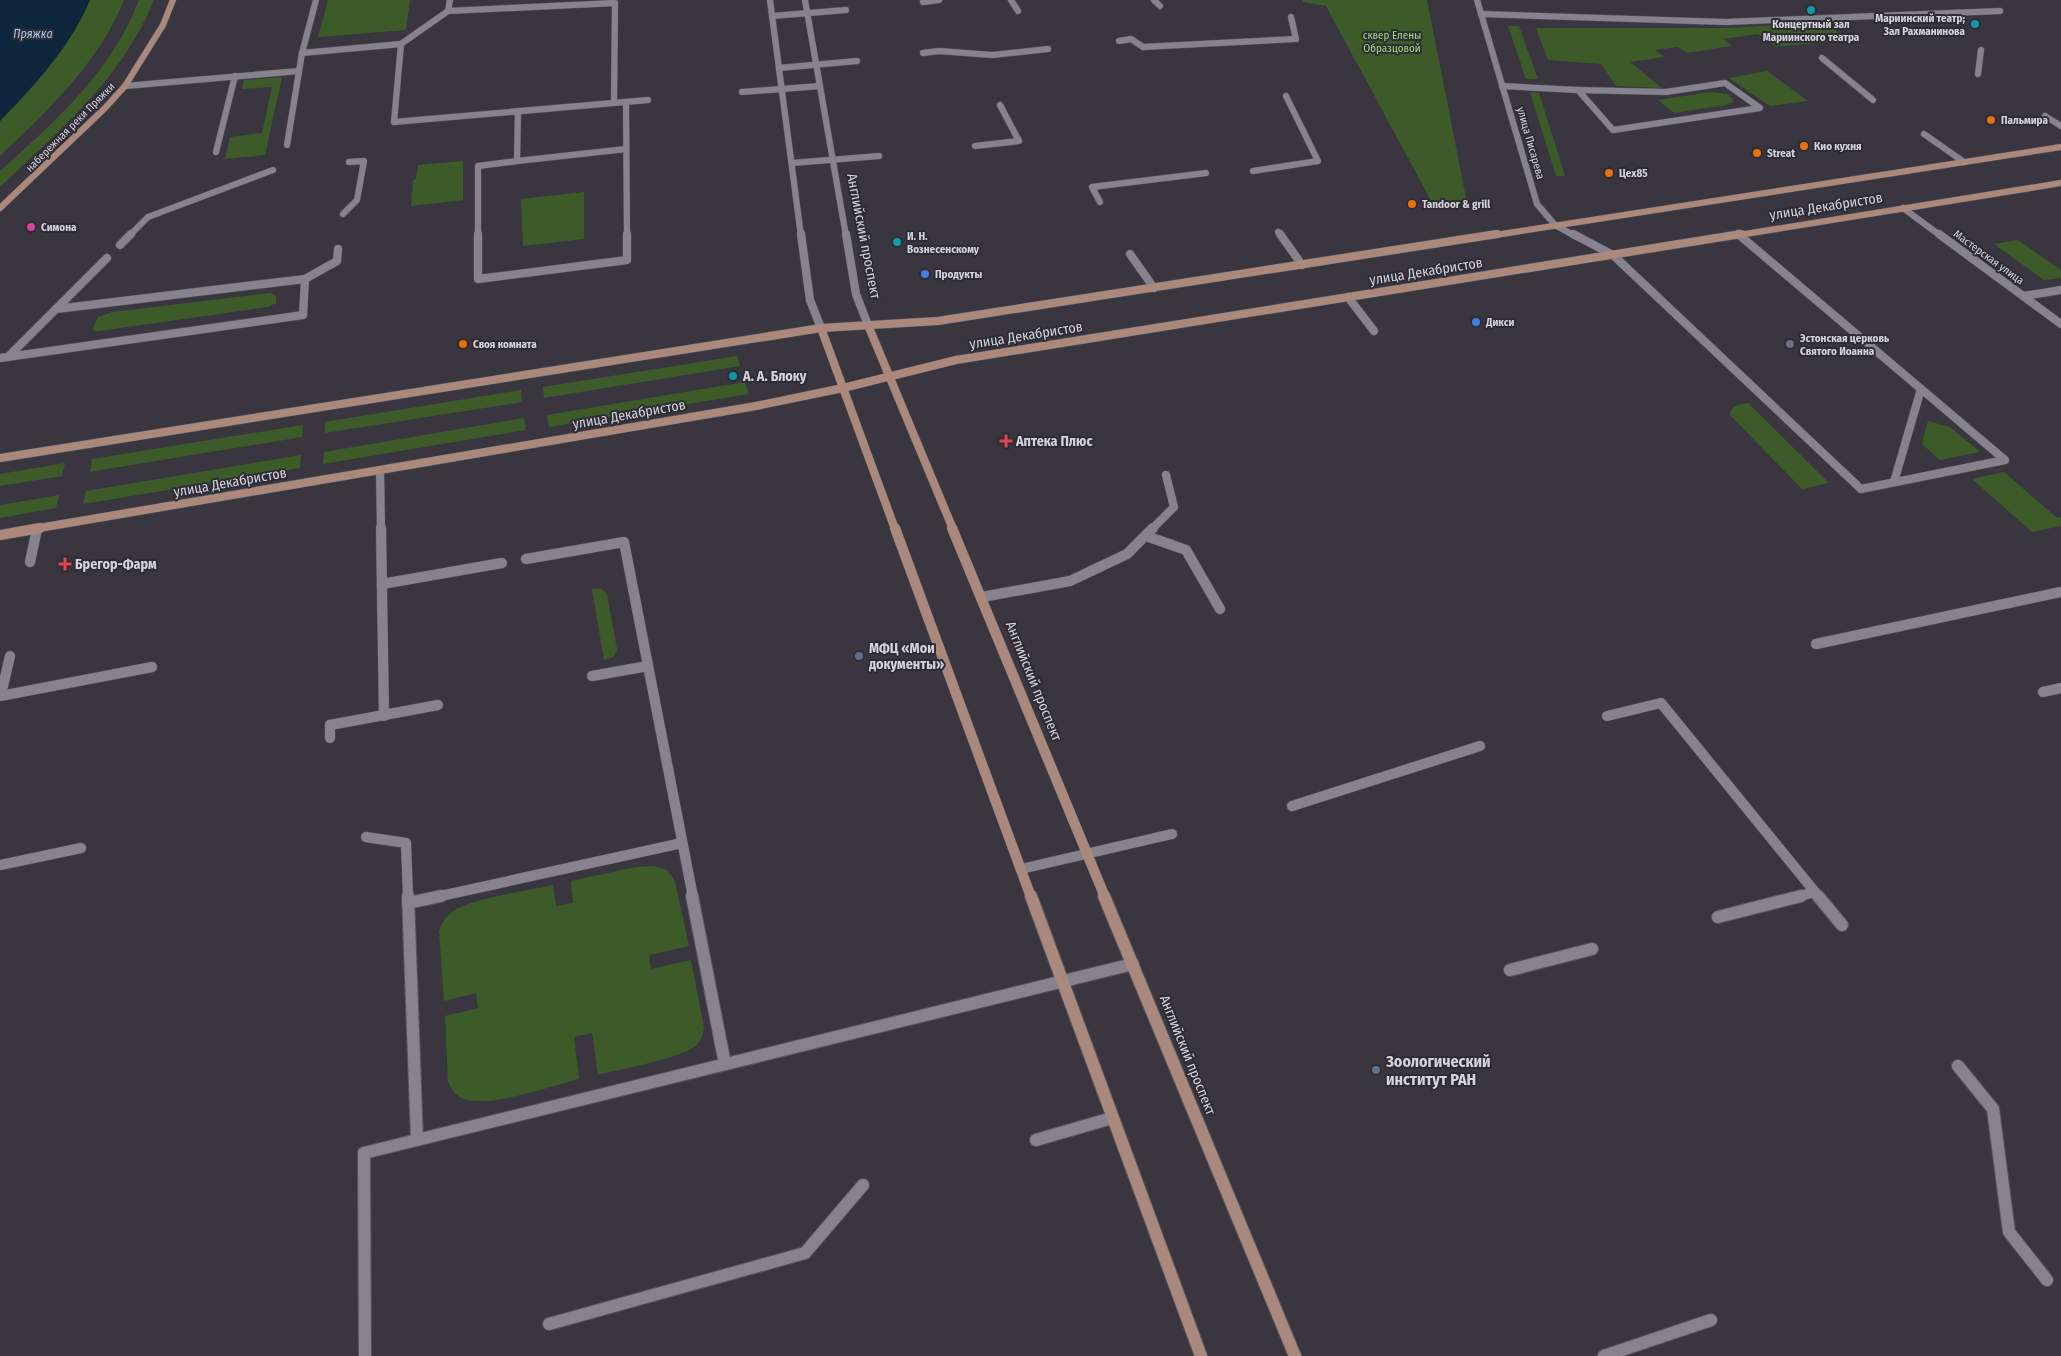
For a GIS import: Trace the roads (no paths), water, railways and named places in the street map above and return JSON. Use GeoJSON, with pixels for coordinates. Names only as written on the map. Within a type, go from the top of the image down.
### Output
{"type":"FeatureCollection","features":[{"type":"Feature","properties":{"kind":"main road","name":"набережная реки Пряжки"},"geometry":{"type":"LineString","coordinates":[[0,208],[104,109],[125,86],[163,25],[173,0]]}},
{"type":"Feature","properties":{"kind":"main road","name":"улица Декабристов"},"geometry":{"type":"LineString","coordinates":[[0,458],[821,328],[938,321],[2061,147]]}},
{"type":"Feature","properties":{"kind":"main road","name":"улица Декабристов"},"geometry":{"type":"LineString","coordinates":[[0,535],[756,406],[843,388],[956,360],[2061,183]]}},
{"type":"Feature","properties":{"kind":"main road","name":"Английский проспект"},"geometry":{"type":"LineString","coordinates":[[868,325],[1295,1356]]}},
{"type":"Feature","properties":{"kind":"main road"},"geometry":{"type":"LineString","coordinates":[[821,328],[1201,1356]]}},
{"type":"Feature","properties":{"kind":"street"},"geometry":{"type":"LineString","coordinates":[[287,145],[302,53],[316,0]]}},
{"type":"Feature","properties":{"kind":"street"},"geometry":{"type":"LineString","coordinates":[[448,11],[450,0]]}},
{"type":"Feature","properties":{"kind":"street"},"geometry":{"type":"LineString","coordinates":[[770,0],[810,300],[821,328]]}},
{"type":"Feature","properties":{"kind":"street","name":"Английский проспект"},"geometry":{"type":"LineString","coordinates":[[805,0],[856,294],[868,325]]}},
{"type":"Feature","properties":{"kind":"street"},"geometry":{"type":"LineString","coordinates":[[923,2],[939,0]]}},
{"type":"Feature","properties":{"kind":"street"},"geometry":{"type":"LineString","coordinates":[[1011,0],[1018,11]]}},
{"type":"Feature","properties":{"kind":"street"},"geometry":{"type":"LineString","coordinates":[[1154,0],[1160,6]]}},
{"type":"Feature","properties":{"kind":"street","name":"улица Писарева"},"geometry":{"type":"LineString","coordinates":[[1477,0],[1535,199],[1543,213],[1555,225],[1613,254],[1861,489],[1894,482]]}},
{"type":"Feature","properties":{"kind":"street"},"geometry":{"type":"LineString","coordinates":[[302,53],[401,44],[448,11],[616,1],[614,103]]}},
{"type":"Feature","properties":{"kind":"street"},"geometry":{"type":"LineString","coordinates":[[772,16],[846,10]]}},
{"type":"Feature","properties":{"kind":"street"},"geometry":{"type":"LineString","coordinates":[[1481,14],[1726,22],[2000,11]]}},
{"type":"Feature","properties":{"kind":"street"},"geometry":{"type":"LineString","coordinates":[[1119,41],[1131,39],[1143,47],[1296,39],[1291,18]]}},
{"type":"Feature","properties":{"kind":"street"},"geometry":{"type":"LineString","coordinates":[[401,44],[394,122],[648,100]]}},
{"type":"Feature","properties":{"kind":"street"},"geometry":{"type":"LineString","coordinates":[[923,53],[939,51],[992,55],[1048,49]]}},
{"type":"Feature","properties":{"kind":"street"},"geometry":{"type":"LineString","coordinates":[[1978,74],[1981,50]]}},
{"type":"Feature","properties":{"kind":"street"},"geometry":{"type":"LineString","coordinates":[[1822,58],[1873,100]]}},
{"type":"Feature","properties":{"kind":"street"},"geometry":{"type":"LineString","coordinates":[[779,68],[857,61]]}},
{"type":"Feature","properties":{"kind":"street"},"geometry":{"type":"LineString","coordinates":[[125,86],[299,71]]}},
{"type":"Feature","properties":{"kind":"street"},"geometry":{"type":"LineString","coordinates":[[216,152],[235,76]]}},
{"type":"Feature","properties":{"kind":"street"},"geometry":{"type":"LineString","coordinates":[[1502,86],[1666,92],[1725,83],[1760,108],[1613,130],[1578,90]]}},
{"type":"Feature","properties":{"kind":"street"},"geometry":{"type":"LineString","coordinates":[[742,92],[820,86]]}},
{"type":"Feature","properties":{"kind":"street"},"geometry":{"type":"LineString","coordinates":[[1253,171],[1318,160],[1286,96]]}},
{"type":"Feature","properties":{"kind":"street"},"geometry":{"type":"LineString","coordinates":[[626,102],[626,149],[626,260],[478,279],[478,166],[626,149]]}},
{"type":"Feature","properties":{"kind":"street"},"geometry":{"type":"LineString","coordinates":[[975,146],[1019,141],[1000,106]]}},
{"type":"Feature","properties":{"kind":"street"},"geometry":{"type":"LineString","coordinates":[[517,161],[518,111]]}},
{"type":"Feature","properties":{"kind":"street"},"geometry":{"type":"LineString","coordinates":[[2046,116],[2061,126]]}},
{"type":"Feature","properties":{"kind":"street"},"geometry":{"type":"LineString","coordinates":[[1924,134],[1964,162]]}},
{"type":"Feature","properties":{"kind":"street"},"geometry":{"type":"LineString","coordinates":[[792,163],[879,156]]}},
{"type":"Feature","properties":{"kind":"street"},"geometry":{"type":"LineString","coordinates":[[343,214],[357,200],[364,160],[349,162]]}},
{"type":"Feature","properties":{"kind":"street"},"geometry":{"type":"LineString","coordinates":[[120,245],[148,217],[273,170]]}},
{"type":"Feature","properties":{"kind":"street"},"geometry":{"type":"LineString","coordinates":[[1100,202],[1092,187],[1206,172]]}},
{"type":"Feature","properties":{"kind":"street","name":"Мастерская улица"},"geometry":{"type":"LineString","coordinates":[[1903,208],[2061,324]]}},
{"type":"Feature","properties":{"kind":"street"},"geometry":{"type":"LineString","coordinates":[[1278,232],[1302,265]]}},
{"type":"Feature","properties":{"kind":"street"},"geometry":{"type":"LineString","coordinates":[[1738,234],[2005,460],[1894,482],[1921,389]]}},
{"type":"Feature","properties":{"kind":"street"},"geometry":{"type":"LineString","coordinates":[[56,309],[305,279],[337,261],[338,249]]}},
{"type":"Feature","properties":{"kind":"street"},"geometry":{"type":"LineString","coordinates":[[1130,254],[1154,288]]}},
{"type":"Feature","properties":{"kind":"street"},"geometry":{"type":"LineString","coordinates":[[4,357],[107,258]]}},
{"type":"Feature","properties":{"kind":"street"},"geometry":{"type":"LineString","coordinates":[[4,357],[303,315],[305,279]]}},
{"type":"Feature","properties":{"kind":"street"},"geometry":{"type":"LineString","coordinates":[[2024,296],[2061,290]]}},
{"type":"Feature","properties":{"kind":"street"},"geometry":{"type":"LineString","coordinates":[[1348,297],[1374,331]]}},
{"type":"Feature","properties":{"kind":"street"},"geometry":{"type":"LineString","coordinates":[[380,471],[384,716]]}},
{"type":"Feature","properties":{"kind":"street"},"geometry":{"type":"LineString","coordinates":[[982,598],[1070,581],[1127,554],[1174,507],[1166,475]]}},
{"type":"Feature","properties":{"kind":"street"},"geometry":{"type":"LineString","coordinates":[[30,562],[37,529]]}},
{"type":"Feature","properties":{"kind":"street"},"geometry":{"type":"LineString","coordinates":[[1146,536],[1186,550],[1220,610]]}},
{"type":"Feature","properties":{"kind":"street"},"geometry":{"type":"LineString","coordinates":[[526,559],[624,542],[725,1064]]}},
{"type":"Feature","properties":{"kind":"street"},"geometry":{"type":"LineString","coordinates":[[382,584],[502,563]]}},
{"type":"Feature","properties":{"kind":"street"},"geometry":{"type":"LineString","coordinates":[[1816,644],[2061,592]]}},
{"type":"Feature","properties":{"kind":"street"},"geometry":{"type":"LineString","coordinates":[[10,656],[0,696],[152,667]]}},
{"type":"Feature","properties":{"kind":"street"},"geometry":{"type":"LineString","coordinates":[[592,676],[648,666]]}},
{"type":"Feature","properties":{"kind":"street"},"geometry":{"type":"LineString","coordinates":[[2043,692],[2061,688]]}},
{"type":"Feature","properties":{"kind":"street"},"geometry":{"type":"LineString","coordinates":[[1607,716],[1662,703],[1842,925]]}},
{"type":"Feature","properties":{"kind":"street"},"geometry":{"type":"LineString","coordinates":[[330,738],[330,726],[438,706]]}},
{"type":"Feature","properties":{"kind":"street"},"geometry":{"type":"LineString","coordinates":[[1292,806],[1480,746]]}},
{"type":"Feature","properties":{"kind":"street"},"geometry":{"type":"LineString","coordinates":[[1021,869],[1172,834]]}},
{"type":"Feature","properties":{"kind":"street"},"geometry":{"type":"LineString","coordinates":[[366,837],[406,843],[417,1140]]}},
{"type":"Feature","properties":{"kind":"street"},"geometry":{"type":"LineString","coordinates":[[408,903],[682,843]]}},
{"type":"Feature","properties":{"kind":"street"},"geometry":{"type":"LineString","coordinates":[[0,865],[81,848]]}},
{"type":"Feature","properties":{"kind":"street"},"geometry":{"type":"LineString","coordinates":[[1718,917],[1816,892]]}},
{"type":"Feature","properties":{"kind":"street"},"geometry":{"type":"LineString","coordinates":[[1510,970],[1592,949]]}},
{"type":"Feature","properties":{"kind":"street"},"geometry":{"type":"LineString","coordinates":[[365,1356],[364,1153],[1133,964]]}},
{"type":"Feature","properties":{"kind":"street"},"geometry":{"type":"LineString","coordinates":[[1958,1066],[1993,1110],[2009,1232],[2047,1280]]}},
{"type":"Feature","properties":{"kind":"street"},"geometry":{"type":"LineString","coordinates":[[1036,1140],[1112,1118]]}},
{"type":"Feature","properties":{"kind":"street"},"geometry":{"type":"LineString","coordinates":[[549,1324],[805,1253],[863,1185]]}},
{"type":"Feature","properties":{"kind":"street"},"geometry":{"type":"LineString","coordinates":[[1604,1356],[1711,1320]]}},
{"type":"Feature","properties":{"kind":"water","name":"Пряжка"},"geometry":{"type":"Polygon","coordinates":[[[0,0],[90,0],[72,34],[51,65],[0,121],[0,0]]]}},
{"type":"Feature","properties":{"kind":"place","name":"Концертный зал Мариинского театра"},"geometry":{"type":"Point","coordinates":[1811,10]}},
{"type":"Feature","properties":{"kind":"place","name":"Мариинский театр; Зал Рахманинова"},"geometry":{"type":"Point","coordinates":[1975,24]}},
{"type":"Feature","properties":{"kind":"place","name":"Пальмира"},"geometry":{"type":"Point","coordinates":[1991,120]}},
{"type":"Feature","properties":{"kind":"place","name":"Кио кухня"},"geometry":{"type":"Point","coordinates":[1804,146]}},
{"type":"Feature","properties":{"kind":"place","name":"Streat"},"geometry":{"type":"Point","coordinates":[1757,153]}},
{"type":"Feature","properties":{"kind":"place","name":"Цех85"},"geometry":{"type":"Point","coordinates":[1609,173]}},
{"type":"Feature","properties":{"kind":"place","name":"Tandoor & grill"},"geometry":{"type":"Point","coordinates":[1412,204]}},
{"type":"Feature","properties":{"kind":"place","name":"Симона"},"geometry":{"type":"Point","coordinates":[31,227]}},
{"type":"Feature","properties":{"kind":"place","name":"И. Н. Вознесенскому"},"geometry":{"type":"Point","coordinates":[897,242]}},
{"type":"Feature","properties":{"kind":"place","name":"Продукты"},"geometry":{"type":"Point","coordinates":[925,274]}},
{"type":"Feature","properties":{"kind":"place","name":"Дикси"},"geometry":{"type":"Point","coordinates":[1476,322]}},
{"type":"Feature","properties":{"kind":"place","name":"Своя комната"},"geometry":{"type":"Point","coordinates":[463,344]}},
{"type":"Feature","properties":{"kind":"place","name":"Эстонская церковь Святого Иоанна"},"geometry":{"type":"Point","coordinates":[1790,344]}},
{"type":"Feature","properties":{"kind":"place","name":"А. А. Блоку"},"geometry":{"type":"Point","coordinates":[733,376]}},
{"type":"Feature","properties":{"kind":"place","name":"Аптека Плюс"},"geometry":{"type":"Point","coordinates":[1006,441]}},
{"type":"Feature","properties":{"kind":"place","name":"Брегор-Фарм"},"geometry":{"type":"Point","coordinates":[65,564]}},
{"type":"Feature","properties":{"kind":"place","name":"МФЦ «Мои документы»"},"geometry":{"type":"Point","coordinates":[859,656]}},
{"type":"Feature","properties":{"kind":"place","name":"Зоологический институт РАН"},"geometry":{"type":"Point","coordinates":[1376,1070]}},
{"type":"Feature","properties":{"kind":"park label","name":"сквер Елены Образцовой"},"geometry":{"type":"Point","coordinates":[1392,41]}}]}
